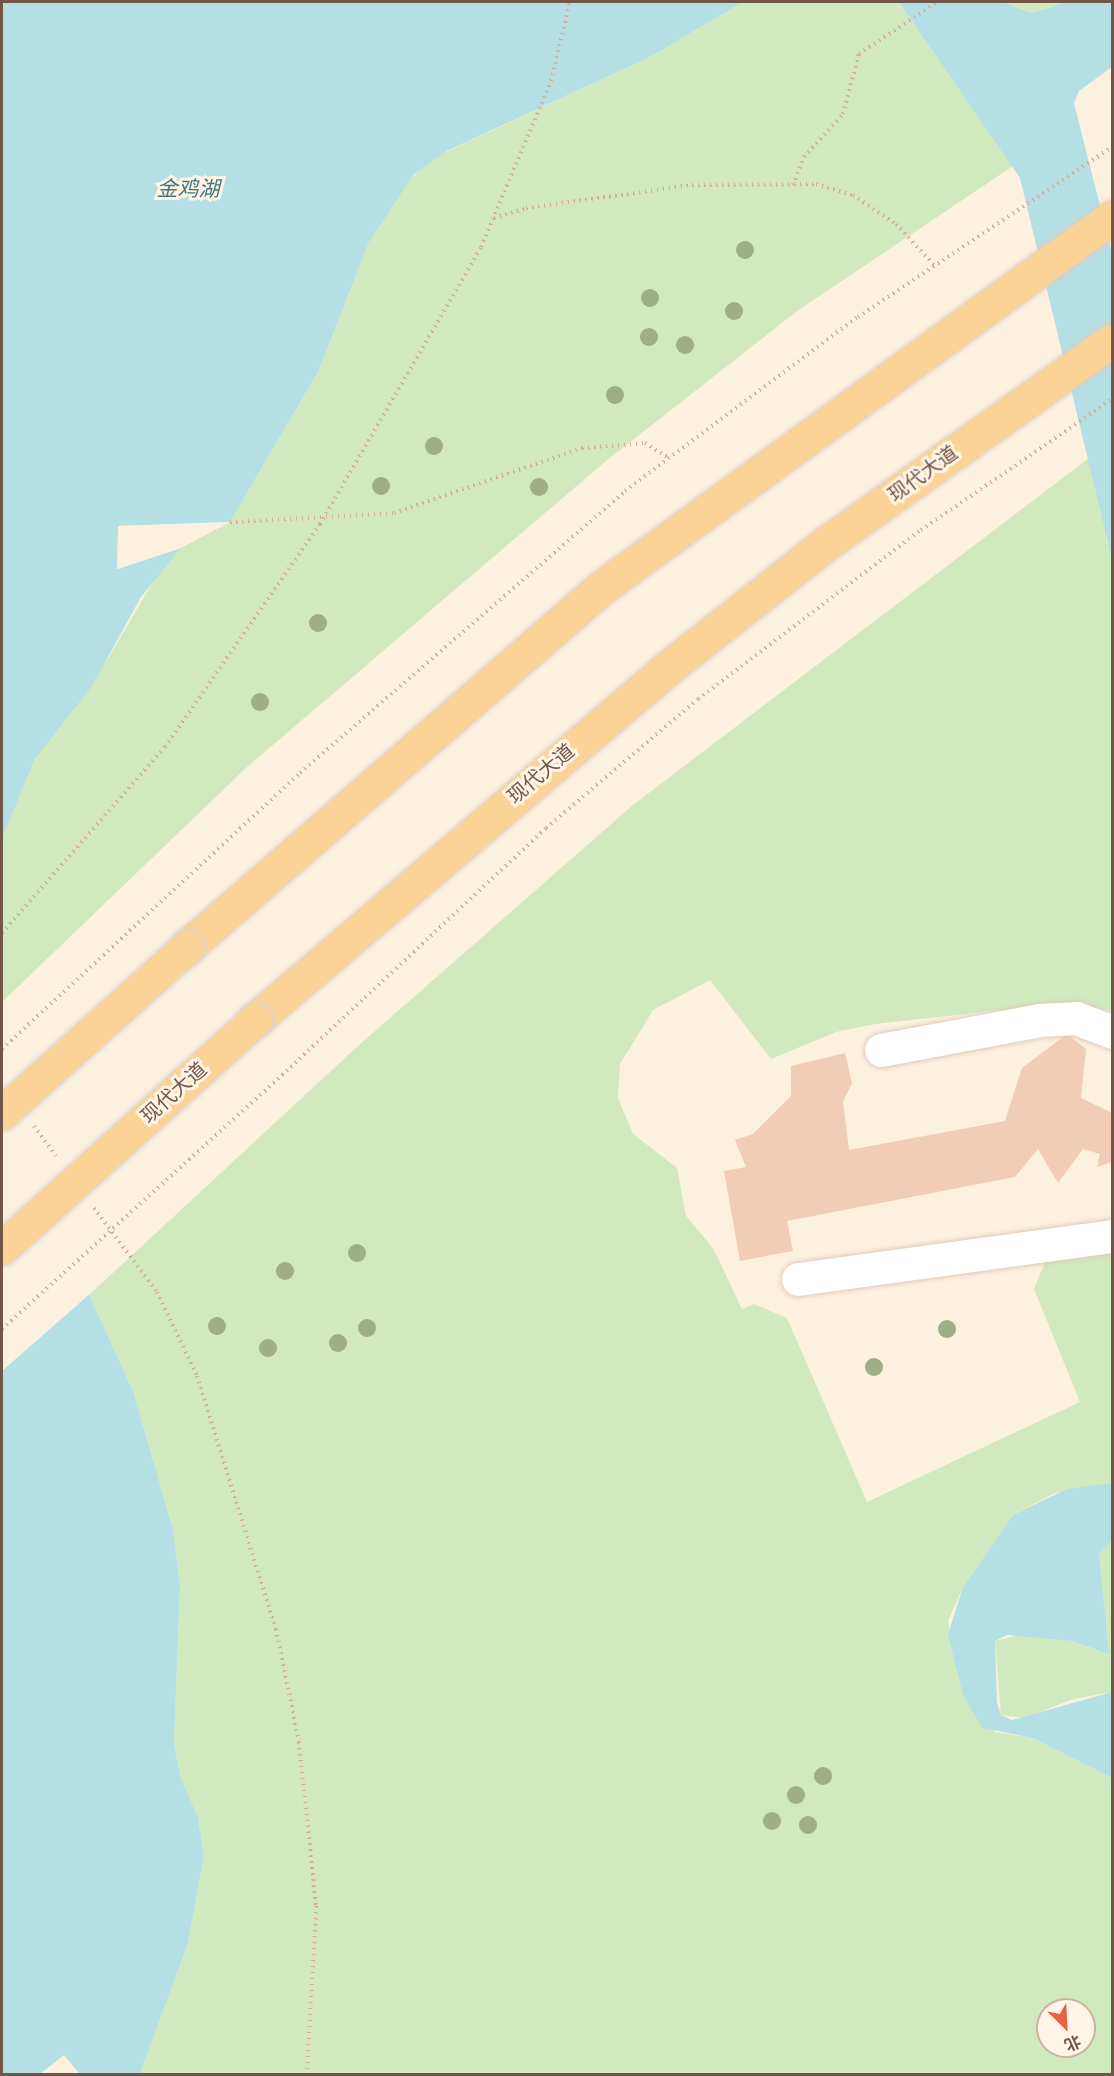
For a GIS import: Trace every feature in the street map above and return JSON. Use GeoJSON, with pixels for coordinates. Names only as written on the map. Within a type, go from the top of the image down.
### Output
{"type":"FeatureCollection","features":[{"type":"Feature","properties":{"kind":"main road"},"geometry":{"type":"LineString","coordinates":[[16,1116],[187,947],[601,588],[1034,270],[1111,218]]}},
{"type":"Feature","properties":{"kind":"main road","name":"现代大道"},"geometry":{"type":"LineString","coordinates":[[2,1248],[255,1020],[669,667],[824,545],[1059,375],[1113,340]]}},
{"type":"Feature","properties":{"kind":"street"},"geometry":{"type":"LineString","coordinates":[[881,1050],[1040,1020],[1076,1018],[1113,1032]]}},
{"type":"Feature","properties":{"kind":"street"},"geometry":{"type":"LineString","coordinates":[[798,1279],[1113,1236]]}},
{"type":"Feature","properties":{"kind":"path"},"geometry":{"type":"LineString","coordinates":[[2,933],[165,747],[322,519],[450,306],[493,218],[559,56],[570,2]]}},
{"type":"Feature","properties":{"kind":"path"},"geometry":{"type":"LineString","coordinates":[[793,186],[804,158],[843,114],[859,54],[877,46],[937,2]]}},
{"type":"Feature","properties":{"kind":"path"},"geometry":{"type":"LineString","coordinates":[[2,1049],[479,613],[669,458],[935,266],[1113,147]]}},
{"type":"Feature","properties":{"kind":"path"},"geometry":{"type":"LineString","coordinates":[[493,218],[526,208],[692,185],[793,186],[816,184],[853,195],[896,224],[935,266]]}},
{"type":"Feature","properties":{"kind":"path"},"geometry":{"type":"LineString","coordinates":[[2,1329],[630,754],[821,604],[1113,399]]}},
{"type":"Feature","properties":{"kind":"path"},"geometry":{"type":"LineString","coordinates":[[230,522],[322,519],[394,513],[582,448],[645,443],[669,458]]}},
{"type":"Feature","properties":{"kind":"path"},"geometry":{"type":"LineString","coordinates":[[16,1116],[58,1159]]}},
{"type":"Feature","properties":{"kind":"path"},"geometry":{"type":"LineString","coordinates":[[87,1198],[157,1292],[197,1376],[276,1629],[299,1742],[316,1906],[307,2074]]}},
{"type":"Feature","properties":{"kind":"green space"},"geometry":{"type":"Polygon","coordinates":[[[743,2],[899,2],[1013,166],[797,311],[606,461],[247,767],[2,1002],[2,839],[35,759],[107,660],[160,570],[181,548],[230,522],[319,370],[369,242],[394,198],[427,161],[650,57],[743,2]]]}},
{"type":"Feature","properties":{"kind":"green space"},"geometry":{"type":"Polygon","coordinates":[[[1003,2],[1066,2],[1032,13],[1003,2]]]}},
{"type":"Feature","properties":{"kind":"green space"},"geometry":{"type":"Polygon","coordinates":[[[1089,458],[1112,559],[1112,1011],[1065,1003],[875,1024],[836,1032],[771,1059],[710,980],[653,1010],[620,1064],[618,1098],[633,1134],[677,1168],[686,1216],[713,1248],[742,1309],[754,1304],[787,1318],[867,1502],[1080,1402],[1034,1289],[1045,1262],[1096,1250],[1112,1255],[1112,1483],[1055,1493],[1013,1515],[963,1587],[948,1621],[960,1683],[995,1732],[1033,1738],[1112,1778],[1112,2074],[140,2074],[188,1943],[204,1856],[198,1817],[181,1778],[174,1744],[180,1585],[173,1529],[133,1391],[89,1295],[358,1046],[633,805],[1089,458]]]}},
{"type":"Feature","properties":{"kind":"green space"},"geometry":{"type":"Polygon","coordinates":[[[1112,1540],[1112,1692],[1073,1699],[1025,1718],[1001,1715],[995,1641],[1019,1635],[1071,1641],[1096,1650],[1107,1642],[1099,1555],[1112,1540]]]}},
{"type":"Feature","properties":{"kind":"water","name":"金鸡湖"},"geometry":{"type":"Polygon","coordinates":[[[2,2],[743,2],[650,57],[447,151],[414,174],[369,242],[319,370],[230,522],[118,526],[118,569],[181,548],[141,597],[92,686],[35,759],[2,839],[2,2]]]}},
{"type":"Feature","properties":{"kind":"water"},"geometry":{"type":"Polygon","coordinates":[[[899,2],[1003,2],[1032,13],[1066,2],[1112,2],[1112,67],[1079,91],[1074,103],[1112,253],[1112,559],[1020,178],[899,2]]]}},
{"type":"Feature","properties":{"kind":"water"},"geometry":{"type":"Polygon","coordinates":[[[2,1147],[89,1295],[133,1391],[173,1529],[180,1585],[174,1744],[181,1778],[198,1817],[204,1856],[188,1943],[140,2074],[80,2074],[64,2055],[40,2074],[2,2074],[2,1147]]]}},
{"type":"Feature","properties":{"kind":"water"},"geometry":{"type":"Polygon","coordinates":[[[1112,1483],[1112,1540],[1099,1555],[1109,1654],[1071,1641],[1007,1635],[995,1641],[997,1703],[1001,1715],[1012,1720],[1112,1692],[1112,1778],[1033,1738],[982,1728],[963,1695],[948,1634],[963,1587],[1013,1515],[1067,1489],[1112,1483]]]}},
{"type":"Feature","properties":{"kind":"pier"},"geometry":{"type":"Polygon","coordinates":[[[230,522],[121,529],[120,565],[184,547],[117,569],[118,526],[230,522]]]}},
{"type":"Feature","properties":{"kind":"pier"},"geometry":{"type":"Polygon","coordinates":[[[2,1144],[91,1293],[2,1371],[2,1144]]]}},
{"type":"Feature","properties":{"kind":"building"},"geometry":{"type":"Polygon","coordinates":[[[1067,1034],[1086,1049],[1081,1098],[1112,1113],[1112,1162],[1097,1167],[1100,1154],[1083,1149],[1058,1183],[1038,1149],[1015,1177],[787,1221],[793,1251],[740,1261],[724,1171],[746,1167],[735,1140],[753,1134],[791,1096],[791,1066],[845,1053],[852,1083],[843,1102],[849,1150],[1005,1121],[1022,1068],[1067,1034]]]}}]}
